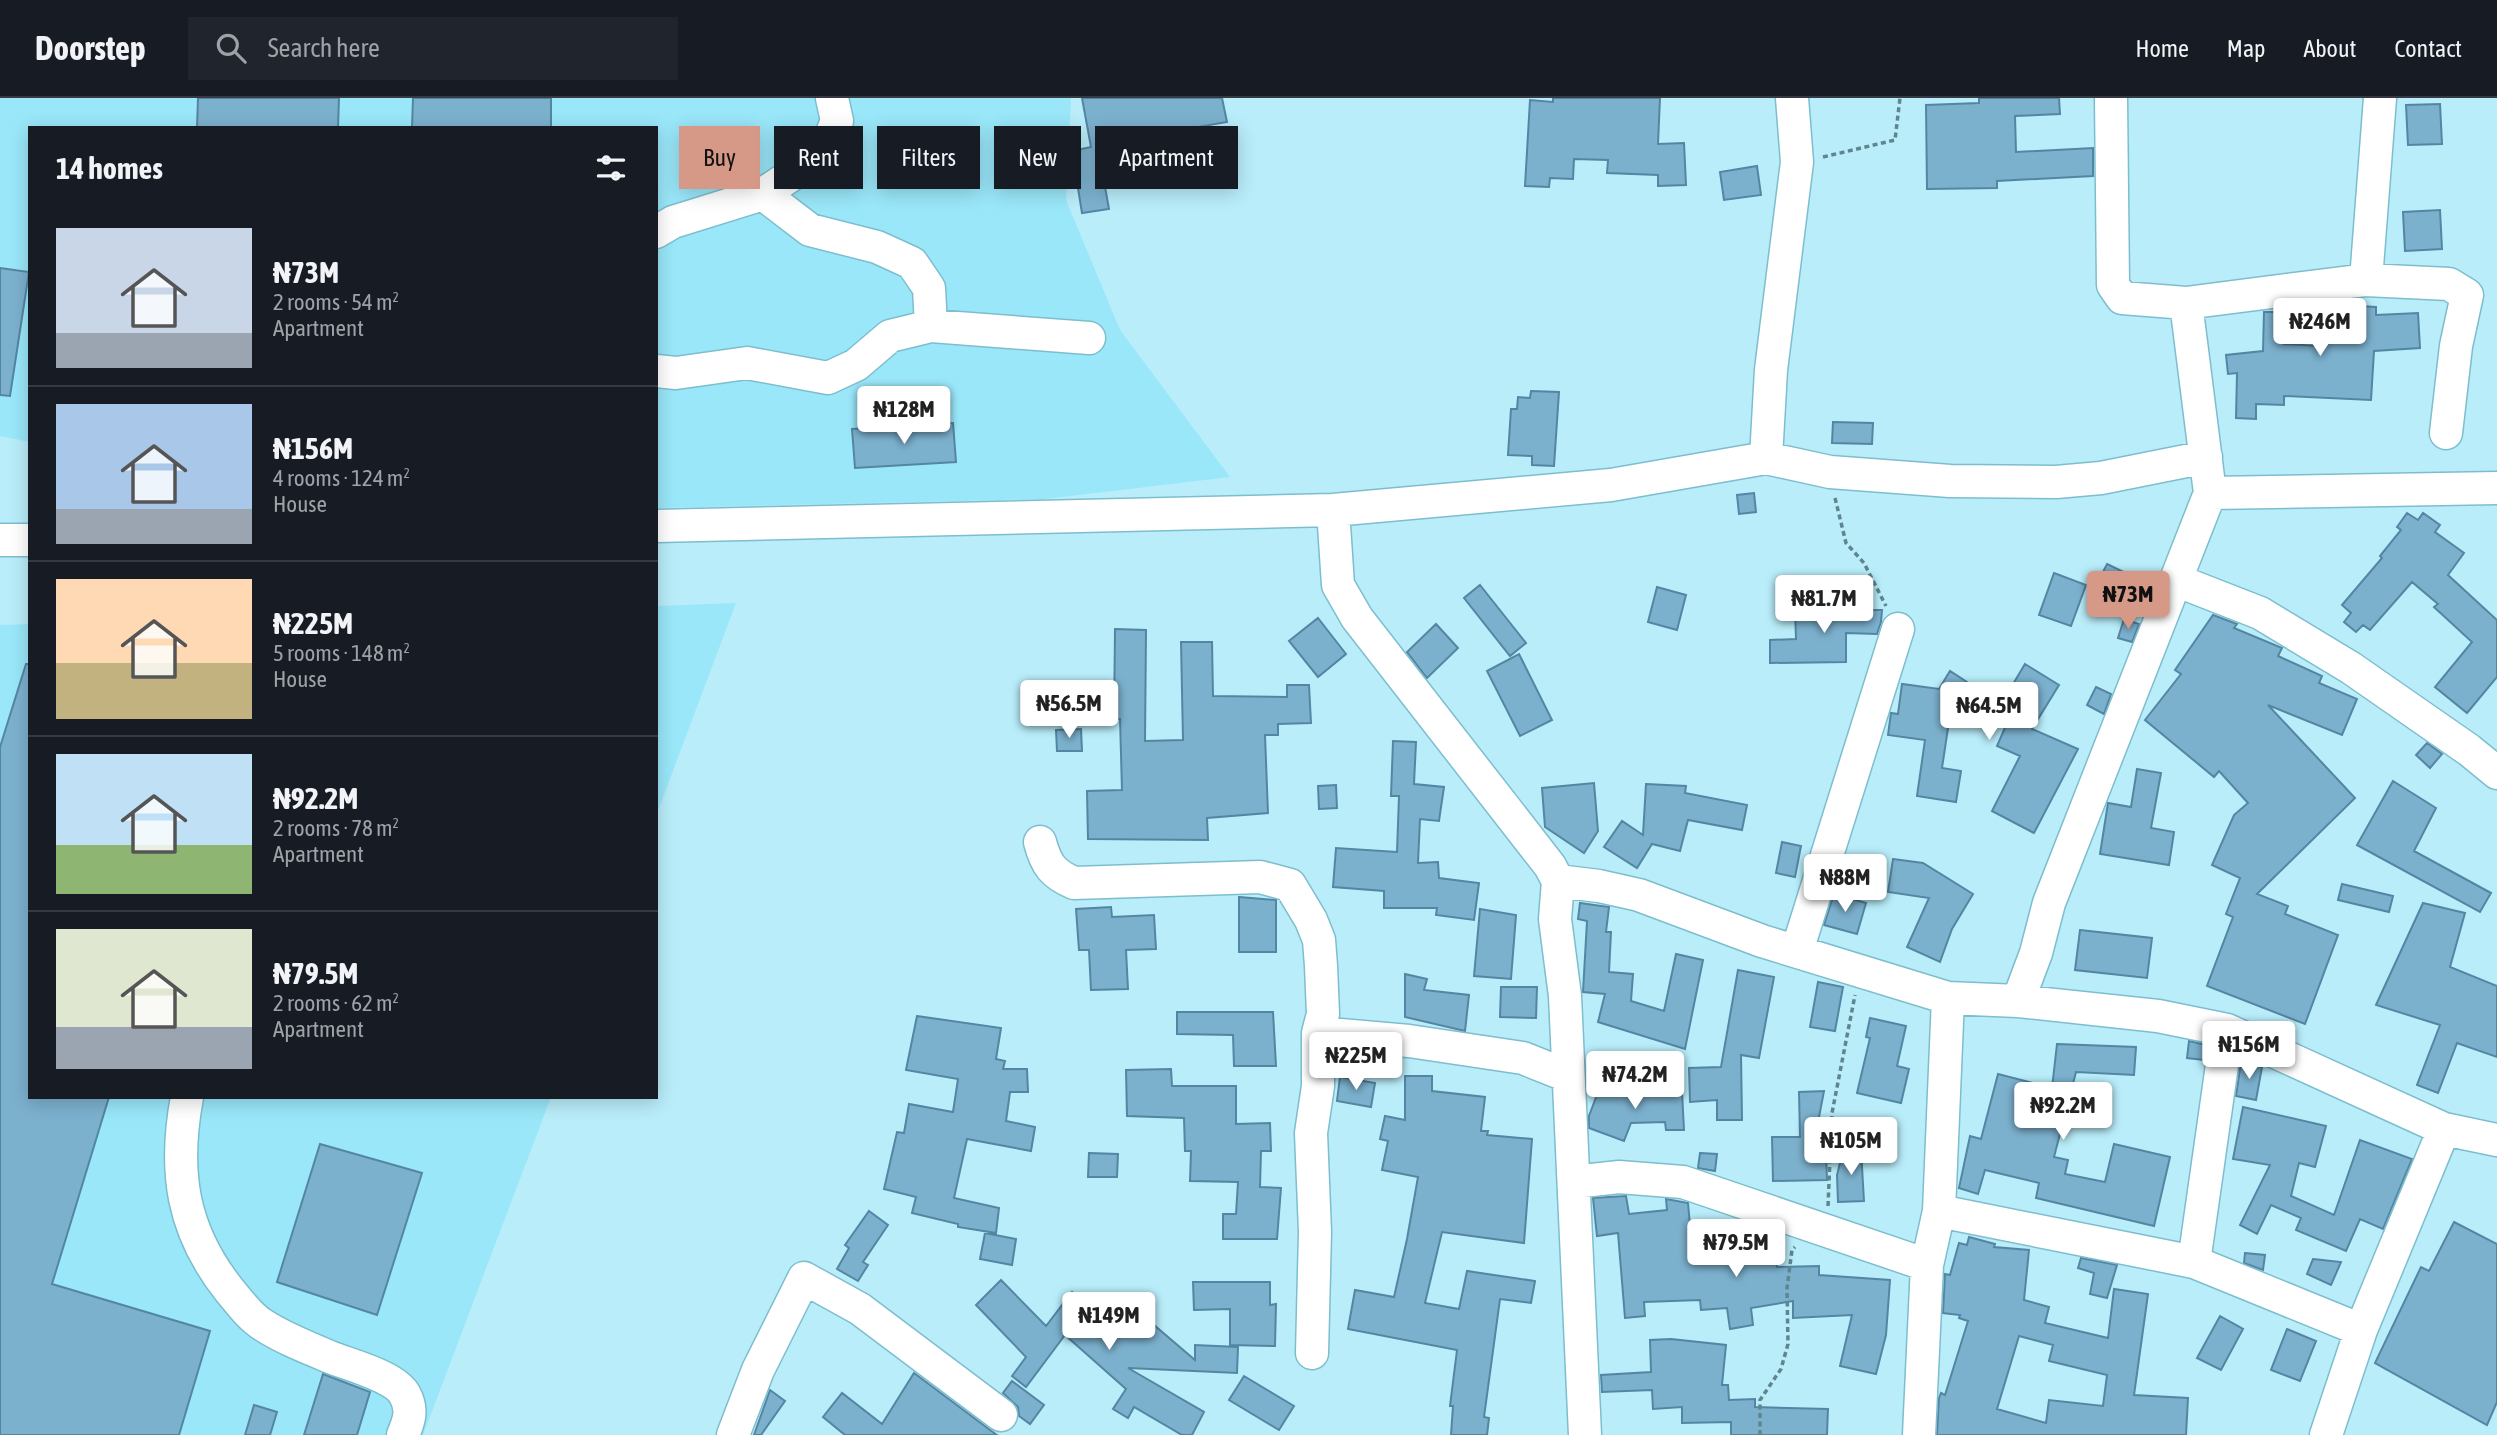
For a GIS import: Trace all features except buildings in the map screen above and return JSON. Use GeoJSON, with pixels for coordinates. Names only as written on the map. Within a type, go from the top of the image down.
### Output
{"type":"FeatureCollection","features":[{"type":"Feature","properties":{"kind":"street"},"geometry":{"type":"LineString","coordinates":[[658,231],[673,222],[763,194],[823,154],[837,121],[832,98]]}},
{"type":"Feature","properties":{"kind":"street"},"geometry":{"type":"LineString","coordinates":[[1766,458],[1771,370],[1797,162],[1792,98]]}},
{"type":"Feature","properties":{"kind":"street"},"geometry":{"type":"LineString","coordinates":[[2112,98],[2113,285],[2122,298],[2186,303],[2366,280],[2449,284],[2467,295],[2456,346],[2446,433]]}},
{"type":"Feature","properties":{"kind":"street"},"geometry":{"type":"LineString","coordinates":[[2366,280],[2380,98]]}},
{"type":"Feature","properties":{"kind":"street"},"geometry":{"type":"LineString","coordinates":[[763,194],[810,230],[877,247],[912,263],[929,288],[930,326]]}},
{"type":"Feature","properties":{"kind":"street"},"geometry":{"type":"LineString","coordinates":[[2018,1001],[2036,953],[2049,903],[2178,581],[2210,493],[2186,303]]}},
{"type":"Feature","properties":{"kind":"street"},"geometry":{"type":"LineString","coordinates":[[658,371],[676,373],[747,363],[828,378],[856,365],[890,336],[930,326],[1089,338]]}},
{"type":"Feature","properties":{"kind":"street"},"geometry":{"type":"LineString","coordinates":[[658,526],[1333,510],[1611,485],[1766,458],[1830,472],[1950,481],[2056,482],[2101,478],[2206,457]]}},
{"type":"Feature","properties":{"kind":"street"},"geometry":{"type":"LineString","coordinates":[[2210,493],[2497,488]]}},
{"type":"Feature","properties":{"kind":"street"},"geometry":{"type":"LineString","coordinates":[[1333,510],[1338,585],[1357,618],[1550,866],[1558,881],[1555,919],[1561,950],[1585,1435]]}},
{"type":"Feature","properties":{"kind":"street"},"geometry":{"type":"LineString","coordinates":[[0,540],[28,540]]}},
{"type":"Feature","properties":{"kind":"street"},"geometry":{"type":"LineString","coordinates":[[2178,581],[2260,613],[2351,668],[2469,750],[2497,773]]}},
{"type":"Feature","properties":{"kind":"street"},"geometry":{"type":"LineString","coordinates":[[1797,951],[1898,629]]}},
{"type":"Feature","properties":{"kind":"street"},"geometry":{"type":"LineString","coordinates":[[1040,842],[1045,862],[1058,876],[1074,883],[1260,877],[1290,885],[1311,919],[1319,940],[1323,1014],[1318,1033],[1318,1086],[1311,1133],[1315,1232],[1312,1353]]}},
{"type":"Feature","properties":{"kind":"street"},"geometry":{"type":"LineString","coordinates":[[1558,881],[1639,895],[1797,951],[1948,998],[2018,1001],[2158,1016],[2227,1030],[2444,1129],[2497,1140]]}},
{"type":"Feature","properties":{"kind":"street"},"geometry":{"type":"LineString","coordinates":[[1919,1435],[1927,1265],[1938,1211],[1948,998]]}},
{"type":"Feature","properties":{"kind":"street"},"geometry":{"type":"LineString","coordinates":[[2194,1262],[2227,1030]]}},
{"type":"Feature","properties":{"kind":"street"},"geometry":{"type":"LineString","coordinates":[[1318,1033],[1409,1041],[1523,1058],[1568,1076]]}},
{"type":"Feature","properties":{"kind":"street"},"geometry":{"type":"LineString","coordinates":[[187,1099],[179,1173],[190,1227],[217,1275],[243,1308],[262,1325],[330,1357],[379,1375],[405,1393],[411,1415],[403,1435]]}},
{"type":"Feature","properties":{"kind":"street"},"geometry":{"type":"LineString","coordinates":[[2326,1435],[2361,1330],[2444,1129]]}},
{"type":"Feature","properties":{"kind":"street"},"geometry":{"type":"LineString","coordinates":[[1574,1182],[1619,1177],[1683,1182],[1927,1265]]}},
{"type":"Feature","properties":{"kind":"street"},"geometry":{"type":"LineString","coordinates":[[1938,1211],[2194,1262],[2361,1330]]}},
{"type":"Feature","properties":{"kind":"street"},"geometry":{"type":"LineString","coordinates":[[733,1435],[758,1370],[804,1278],[860,1309],[1001,1415]]}},
{"type":"Feature","properties":{"kind":"path"},"geometry":{"type":"LineString","coordinates":[[1797,162],[1895,141],[1900,98]]}},
{"type":"Feature","properties":{"kind":"path"},"geometry":{"type":"LineString","coordinates":[[1830,472],[1846,543],[1864,563],[1898,629]]}},
{"type":"Feature","properties":{"kind":"path"},"geometry":{"type":"LineString","coordinates":[[1760,1435],[1760,1400],[1780,1369],[1788,1344],[1787,1288],[1792,1250],[1816,1227],[1828,1206],[1832,1113],[1860,971]]}},
{"type":"Feature","properties":{"kind":"shaded area"},"geometry":{"type":"Polygon","coordinates":[[[0,98],[1071,98],[1070,126],[994,126],[994,189],[1067,189],[1066,200],[1120,330],[1230,477],[1045,499],[658,508],[658,126],[28,126],[28,442],[0,436],[0,98]]]}},
{"type":"Feature","properties":{"kind":"shaded area"},"geometry":{"type":"Polygon","coordinates":[[[736,603],[658,811],[658,606],[736,603]]]}},
{"type":"Feature","properties":{"kind":"shaded area"},"geometry":{"type":"Polygon","coordinates":[[[28,624],[28,1099],[550,1099],[423,1435],[0,1435],[0,625],[28,624]]]}}]}
